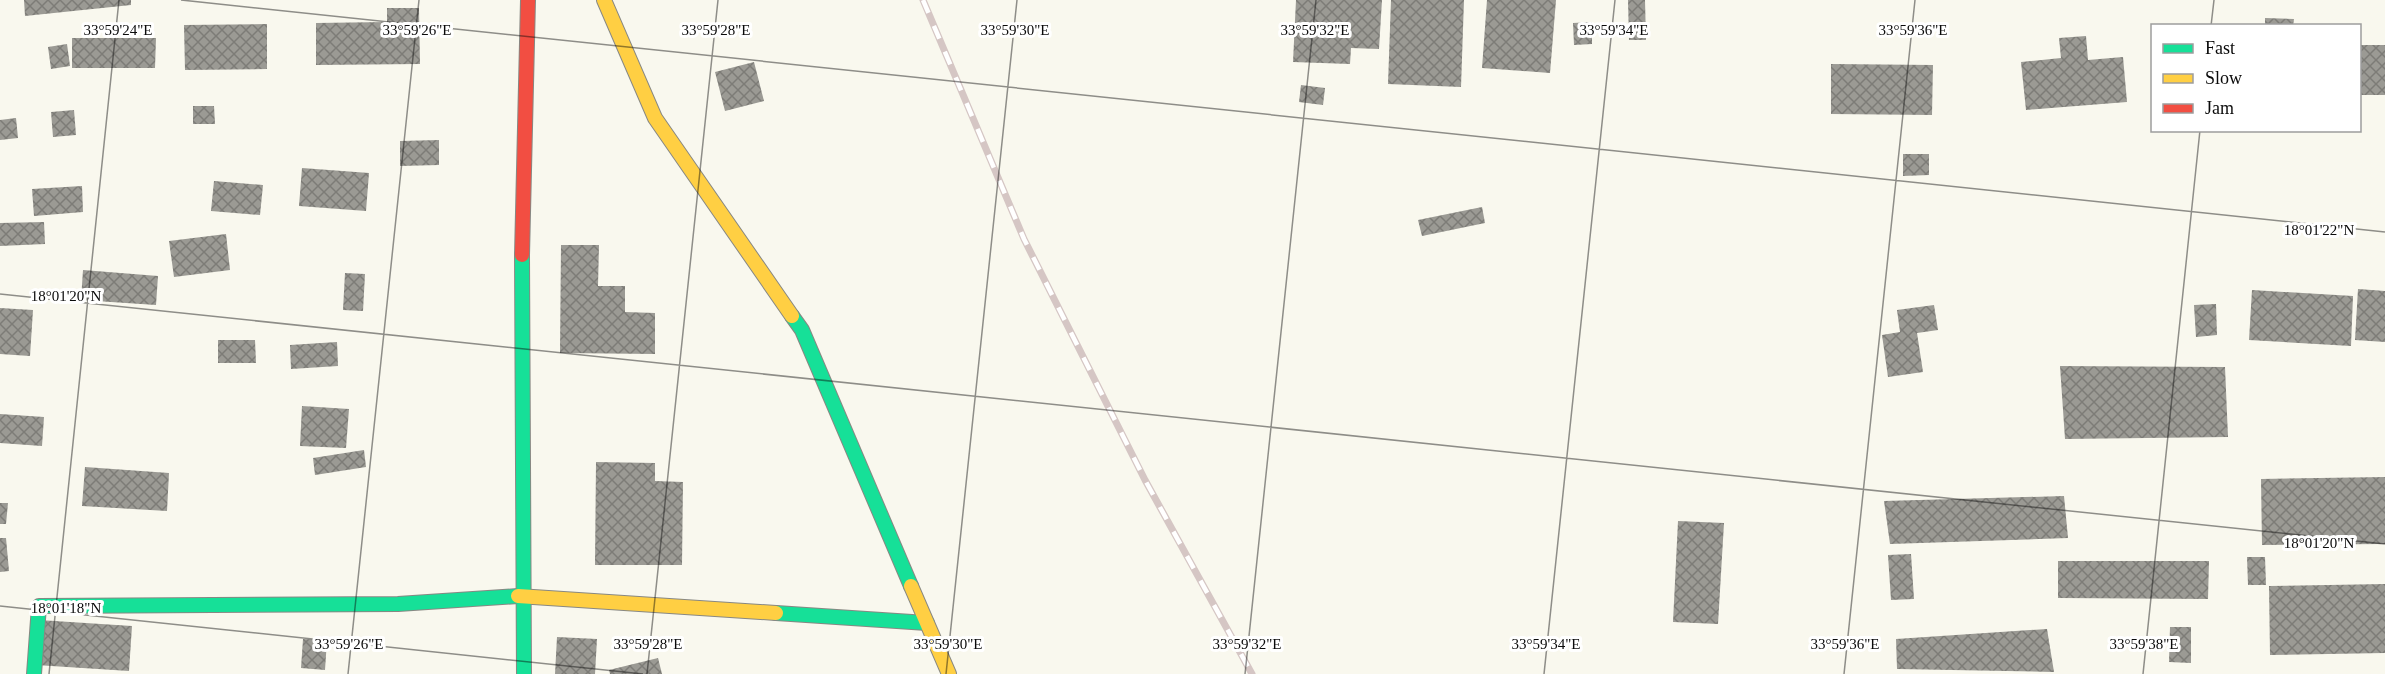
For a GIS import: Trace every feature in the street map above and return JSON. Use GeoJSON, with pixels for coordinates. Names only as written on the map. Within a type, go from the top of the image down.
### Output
{"type":"FeatureCollection","features":[{"type":"Feature","properties":{"kind":"street"},"geometry":{"type":"LineString","coordinates":[[524,674],[522,256],[528,0]]}},
{"type":"Feature","properties":{"kind":"street"},"geometry":{"type":"LineString","coordinates":[[604,0],[655,118],[801,330],[949,674]]}},
{"type":"Feature","properties":{"kind":"street"},"geometry":{"type":"LineString","coordinates":[[34,674],[39,606],[398,604],[523,596],[927,623]]}},
{"type":"Feature","properties":{"kind":"building"},"geometry":{"type":"Polygon","coordinates":[[[24,0],[131,0],[131,5],[25,16],[24,0]]]}},
{"type":"Feature","properties":{"kind":"building"},"geometry":{"type":"Polygon","coordinates":[[[1296,0],[1382,0],[1379,49],[1351,48],[1350,64],[1293,62],[1296,0]]]}},
{"type":"Feature","properties":{"kind":"building"},"geometry":{"type":"Polygon","coordinates":[[[1391,0],[1464,0],[1461,87],[1388,84],[1391,0]]]}},
{"type":"Feature","properties":{"kind":"building"},"geometry":{"type":"Polygon","coordinates":[[[1487,0],[1556,0],[1550,73],[1482,68],[1487,0]]]}},
{"type":"Feature","properties":{"kind":"building"},"geometry":{"type":"Polygon","coordinates":[[[1628,0],[1645,0],[1646,40],[1629,40],[1628,0]]]}},
{"type":"Feature","properties":{"kind":"building"},"geometry":{"type":"Polygon","coordinates":[[[387,8],[419,8],[420,64],[316,65],[316,23],[387,22],[387,8]]]}},
{"type":"Feature","properties":{"kind":"building"},"geometry":{"type":"Polygon","coordinates":[[[2265,18],[2294,19],[2293,24],[2265,24],[2265,18]]]}},
{"type":"Feature","properties":{"kind":"building"},"geometry":{"type":"Polygon","coordinates":[[[1592,22],[1592,44],[1574,45],[1573,23],[1592,22]]]}},
{"type":"Feature","properties":{"kind":"building"},"geometry":{"type":"Polygon","coordinates":[[[267,24],[267,69],[185,70],[184,25],[267,24]]]}},
{"type":"Feature","properties":{"kind":"building"},"geometry":{"type":"Polygon","coordinates":[[[2086,36],[2088,60],[2123,57],[2127,102],[2026,110],[2021,62],[2061,58],[2059,38],[2086,36]]]}},
{"type":"Feature","properties":{"kind":"building"},"geometry":{"type":"Polygon","coordinates":[[[72,38],[156,38],[155,68],[72,68],[72,38]]]}},
{"type":"Feature","properties":{"kind":"building"},"geometry":{"type":"Polygon","coordinates":[[[67,44],[70,66],[51,69],[48,47],[67,44]]]}},
{"type":"Feature","properties":{"kind":"building"},"geometry":{"type":"Polygon","coordinates":[[[2361,45],[2385,45],[2385,95],[2361,95],[2361,45]]]}},
{"type":"Feature","properties":{"kind":"building"},"geometry":{"type":"Polygon","coordinates":[[[754,62],[764,101],[725,111],[715,72],[754,62]]]}},
{"type":"Feature","properties":{"kind":"building"},"geometry":{"type":"Polygon","coordinates":[[[1831,64],[1933,65],[1932,115],[1831,114],[1831,64]]]}},
{"type":"Feature","properties":{"kind":"building"},"geometry":{"type":"Polygon","coordinates":[[[1301,85],[1325,88],[1323,105],[1299,102],[1301,85]]]}},
{"type":"Feature","properties":{"kind":"building"},"geometry":{"type":"Polygon","coordinates":[[[193,106],[214,106],[215,124],[193,124],[193,106]]]}},
{"type":"Feature","properties":{"kind":"building"},"geometry":{"type":"Polygon","coordinates":[[[74,110],[76,135],[53,137],[51,112],[74,110]]]}},
{"type":"Feature","properties":{"kind":"building"},"geometry":{"type":"Polygon","coordinates":[[[16,118],[18,138],[0,140],[0,120],[16,118]]]}},
{"type":"Feature","properties":{"kind":"building"},"geometry":{"type":"Polygon","coordinates":[[[439,140],[439,165],[400,166],[400,141],[439,140]]]}},
{"type":"Feature","properties":{"kind":"building"},"geometry":{"type":"Polygon","coordinates":[[[1903,154],[1929,154],[1929,175],[1903,176],[1903,154]]]}},
{"type":"Feature","properties":{"kind":"building"},"geometry":{"type":"Polygon","coordinates":[[[302,168],[369,173],[366,211],[299,206],[302,168]]]}},
{"type":"Feature","properties":{"kind":"building"},"geometry":{"type":"Polygon","coordinates":[[[214,181],[263,185],[260,215],[211,211],[214,181]]]}},
{"type":"Feature","properties":{"kind":"building"},"geometry":{"type":"Polygon","coordinates":[[[82,186],[83,212],[34,216],[32,189],[82,186]]]}},
{"type":"Feature","properties":{"kind":"building"},"geometry":{"type":"Polygon","coordinates":[[[1482,207],[1485,223],[1422,236],[1418,220],[1482,207]]]}},
{"type":"Feature","properties":{"kind":"building"},"geometry":{"type":"Polygon","coordinates":[[[44,222],[45,244],[0,246],[0,223],[44,222]]]}},
{"type":"Feature","properties":{"kind":"building"},"geometry":{"type":"Polygon","coordinates":[[[226,234],[230,270],[174,277],[169,241],[226,234]]]}},
{"type":"Feature","properties":{"kind":"building"},"geometry":{"type":"Polygon","coordinates":[[[561,245],[599,245],[598,286],[625,286],[625,312],[655,313],[655,354],[560,353],[561,245]]]}},
{"type":"Feature","properties":{"kind":"building"},"geometry":{"type":"Polygon","coordinates":[[[83,270],[158,276],[156,305],[81,300],[83,270]]]}},
{"type":"Feature","properties":{"kind":"building"},"geometry":{"type":"Polygon","coordinates":[[[345,273],[365,274],[363,311],[343,310],[345,273]]]}},
{"type":"Feature","properties":{"kind":"building"},"geometry":{"type":"Polygon","coordinates":[[[2358,289],[2385,291],[2385,342],[2355,340],[2358,289]]]}},
{"type":"Feature","properties":{"kind":"building"},"geometry":{"type":"Polygon","coordinates":[[[2252,290],[2353,296],[2351,346],[2249,340],[2252,290]]]}},
{"type":"Feature","properties":{"kind":"building"},"geometry":{"type":"Polygon","coordinates":[[[2216,304],[2217,335],[2196,337],[2194,305],[2216,304]]]}},
{"type":"Feature","properties":{"kind":"building"},"geometry":{"type":"Polygon","coordinates":[[[1934,305],[1938,330],[1917,333],[1923,372],[1888,377],[1882,335],[1900,332],[1897,310],[1934,305]]]}},
{"type":"Feature","properties":{"kind":"building"},"geometry":{"type":"Polygon","coordinates":[[[0,308],[33,310],[30,356],[0,354],[0,308]]]}},
{"type":"Feature","properties":{"kind":"building"},"geometry":{"type":"Polygon","coordinates":[[[218,340],[255,340],[256,363],[218,363],[218,340]]]}},
{"type":"Feature","properties":{"kind":"building"},"geometry":{"type":"Polygon","coordinates":[[[337,342],[338,366],[291,369],[290,345],[337,342]]]}},
{"type":"Feature","properties":{"kind":"building"},"geometry":{"type":"Polygon","coordinates":[[[2060,366],[2225,367],[2228,437],[2065,439],[2060,366]]]}},
{"type":"Feature","properties":{"kind":"building"},"geometry":{"type":"Polygon","coordinates":[[[302,406],[349,409],[346,448],[300,446],[302,406]]]}},
{"type":"Feature","properties":{"kind":"building"},"geometry":{"type":"Polygon","coordinates":[[[0,414],[44,417],[42,446],[0,443],[0,414]]]}},
{"type":"Feature","properties":{"kind":"building"},"geometry":{"type":"Polygon","coordinates":[[[364,450],[366,467],[315,475],[313,458],[364,450]]]}},
{"type":"Feature","properties":{"kind":"building"},"geometry":{"type":"Polygon","coordinates":[[[596,462],[655,463],[655,481],[683,482],[682,565],[595,565],[596,462]]]}},
{"type":"Feature","properties":{"kind":"building"},"geometry":{"type":"Polygon","coordinates":[[[85,467],[169,473],[167,511],[82,506],[85,467]]]}},
{"type":"Feature","properties":{"kind":"building"},"geometry":{"type":"Polygon","coordinates":[[[2385,477],[2385,544],[2262,545],[2261,479],[2385,477]]]}},
{"type":"Feature","properties":{"kind":"building"},"geometry":{"type":"Polygon","coordinates":[[[2064,496],[2068,538],[1890,544],[1884,501],[2064,496]]]}},
{"type":"Feature","properties":{"kind":"building"},"geometry":{"type":"Polygon","coordinates":[[[0,503],[8,503],[6,524],[0,524],[0,503]]]}},
{"type":"Feature","properties":{"kind":"building"},"geometry":{"type":"Polygon","coordinates":[[[1678,521],[1724,523],[1718,624],[1673,622],[1678,521]]]}},
{"type":"Feature","properties":{"kind":"building"},"geometry":{"type":"Polygon","coordinates":[[[0,538],[6,538],[9,571],[0,572],[0,538]]]}},
{"type":"Feature","properties":{"kind":"building"},"geometry":{"type":"Polygon","coordinates":[[[1911,554],[1914,599],[1891,600],[1888,555],[1911,554]]]}},
{"type":"Feature","properties":{"kind":"building"},"geometry":{"type":"Polygon","coordinates":[[[2247,557],[2265,557],[2266,585],[2248,585],[2247,557]]]}},
{"type":"Feature","properties":{"kind":"building"},"geometry":{"type":"Polygon","coordinates":[[[2058,561],[2209,561],[2208,599],[2058,598],[2058,561]]]}},
{"type":"Feature","properties":{"kind":"building"},"geometry":{"type":"Polygon","coordinates":[[[2385,584],[2385,653],[2270,655],[2269,586],[2385,584]]]}},
{"type":"Feature","properties":{"kind":"building"},"geometry":{"type":"Polygon","coordinates":[[[39,620],[132,626],[129,671],[36,665],[39,620]]]}},
{"type":"Feature","properties":{"kind":"building"},"geometry":{"type":"Polygon","coordinates":[[[2170,627],[2191,627],[2191,663],[2169,662],[2170,627]]]}},
{"type":"Feature","properties":{"kind":"building"},"geometry":{"type":"Polygon","coordinates":[[[2047,629],[2054,672],[1897,669],[1896,639],[2047,629]]]}},
{"type":"Feature","properties":{"kind":"building"},"geometry":{"type":"Polygon","coordinates":[[[557,637],[597,639],[595,674],[555,674],[557,637]]]}},
{"type":"Feature","properties":{"kind":"building"},"geometry":{"type":"Polygon","coordinates":[[[303,639],[327,640],[325,670],[301,668],[303,639]]]}},
{"type":"Feature","properties":{"kind":"building"},"geometry":{"type":"Polygon","coordinates":[[[658,658],[662,674],[610,674],[609,670],[658,658]]]}},
{"type":"Feature","properties":{"kind":"railway"},"geometry":{"type":"LineString","coordinates":[[923,0],[1024,239],[1145,480],[1252,674]]}},
{"type":"Feature","properties":{"kind":"traffic: fast"},"geometry":{"type":"LineString","coordinates":[[522,255],[524,674]]}},
{"type":"Feature","properties":{"kind":"traffic: fast"},"geometry":{"type":"LineString","coordinates":[[792,316],[802,330],[911,586]]}},
{"type":"Feature","properties":{"kind":"traffic: fast"},"geometry":{"type":"LineString","coordinates":[[34,674],[39,606],[398,604],[518,596]]}},
{"type":"Feature","properties":{"kind":"traffic: fast"},"geometry":{"type":"LineString","coordinates":[[776,613],[927,623]]}},
{"type":"Feature","properties":{"kind":"traffic: slow"},"geometry":{"type":"LineString","coordinates":[[604,0],[655,118],[792,316]]}},
{"type":"Feature","properties":{"kind":"traffic: slow"},"geometry":{"type":"LineString","coordinates":[[911,586],[949,674]]}},
{"type":"Feature","properties":{"kind":"traffic: slow"},"geometry":{"type":"LineString","coordinates":[[518,596],[776,613]]}},
{"type":"Feature","properties":{"kind":"traffic: jam"},"geometry":{"type":"LineString","coordinates":[[522,255],[528,0]]}}]}
